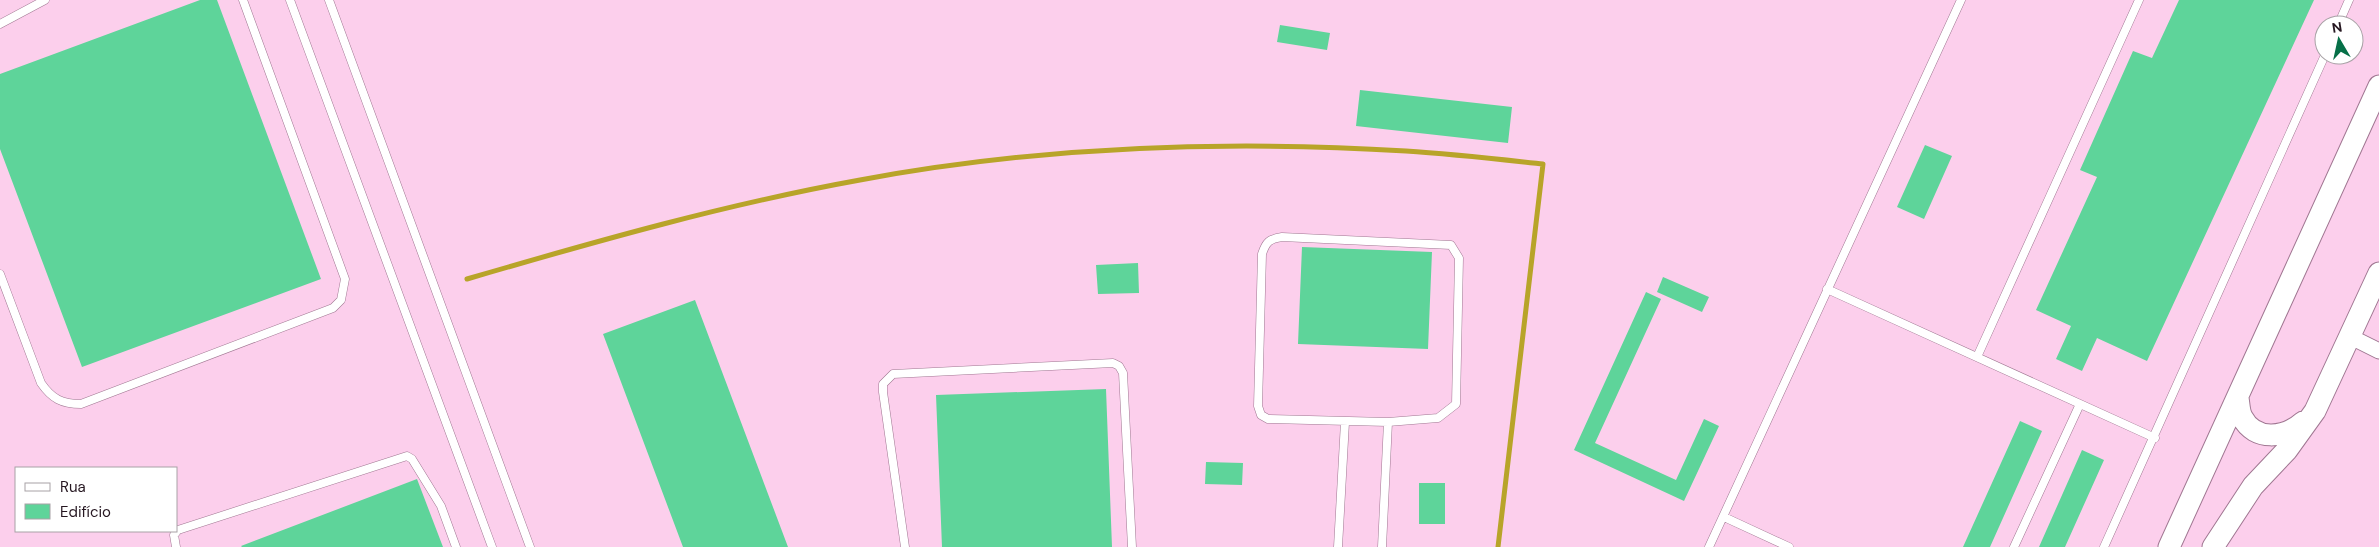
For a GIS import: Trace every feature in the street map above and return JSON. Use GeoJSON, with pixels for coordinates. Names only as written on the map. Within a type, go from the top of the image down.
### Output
{"type":"FeatureCollection","features":[{"type":"Feature","properties":{"kind":"street"},"geometry":{"type":"LineString","coordinates":[[2169,547],[2379,86]]}},
{"type":"Feature","properties":{"kind":"street"},"geometry":{"type":"LineString","coordinates":[[2213,547],[2253,486],[2286,450],[2315,411],[2351,337],[2379,273]]}},
{"type":"Feature","properties":{"kind":"street"},"geometry":{"type":"LineString","coordinates":[[2351,337],[2379,351]]}},
{"type":"Feature","properties":{"kind":"street"},"geometry":{"type":"LineString","coordinates":[[2238,398],[2241,417],[2264,436],[2280,435],[2295,429],[2315,411]]}},
{"type":"Feature","properties":{"kind":"lane"},"geometry":{"type":"LineString","coordinates":[[0,24],[45,0]]}},
{"type":"Feature","properties":{"kind":"lane"},"geometry":{"type":"LineString","coordinates":[[0,274],[41,383],[49,396],[65,404],[81,404],[90,401],[333,308],[341,300],[345,279],[243,0]]}},
{"type":"Feature","properties":{"kind":"lane"},"geometry":{"type":"LineString","coordinates":[[290,0],[492,547]]}},
{"type":"Feature","properties":{"kind":"lane"},"geometry":{"type":"LineString","coordinates":[[330,0],[530,547]]}},
{"type":"Feature","properties":{"kind":"lane"},"geometry":{"type":"LineString","coordinates":[[1709,547],[1961,0]]}},
{"type":"Feature","properties":{"kind":"lane"},"geometry":{"type":"LineString","coordinates":[[1977,357],[2139,0]]}},
{"type":"Feature","properties":{"kind":"lane"},"geometry":{"type":"LineString","coordinates":[[2342,15],[2349,0]]}},
{"type":"Feature","properties":{"kind":"lane"},"geometry":{"type":"LineString","coordinates":[[2104,547],[2321,65]]}},
{"type":"Feature","properties":{"kind":"lane"},"geometry":{"type":"LineString","coordinates":[[1282,237],[1451,246],[1457,252],[1459,258],[1456,404],[1438,418],[1388,422],[1345,422],[1268,419],[1262,415],[1258,406],[1262,254],[1265,243],[1272,238],[1282,237]]}},
{"type":"Feature","properties":{"kind":"lane"},"geometry":{"type":"LineString","coordinates":[[1827,289],[2154,438]]}},
{"type":"Feature","properties":{"kind":"lane"},"geometry":{"type":"LineString","coordinates":[[905,547],[883,392],[886,379],[893,374],[1113,363],[1119,366],[1123,373],[1132,547]]}},
{"type":"Feature","properties":{"kind":"lane"},"geometry":{"type":"LineString","coordinates":[[2014,547],[2080,404]]}},
{"type":"Feature","properties":{"kind":"lane"},"geometry":{"type":"LineString","coordinates":[[1338,547],[1345,422]]}},
{"type":"Feature","properties":{"kind":"lane"},"geometry":{"type":"LineString","coordinates":[[1382,547],[1388,422]]}},
{"type":"Feature","properties":{"kind":"lane"},"geometry":{"type":"LineString","coordinates":[[178,530],[407,456],[412,459],[441,506],[456,547]]}},
{"type":"Feature","properties":{"kind":"lane"},"geometry":{"type":"LineString","coordinates":[[1724,517],[1789,547]]}},
{"type":"Feature","properties":{"kind":"lane"},"geometry":{"type":"LineString","coordinates":[[176,532],[174,535],[176,547]]}},
{"type":"Feature","properties":{"kind":"building"},"geometry":{"type":"Polygon","coordinates":[[[200,0],[217,0],[321,279],[82,367],[0,149],[0,74],[200,0]]]}},
{"type":"Feature","properties":{"kind":"building"},"geometry":{"type":"Polygon","coordinates":[[[2179,0],[2314,0],[2147,361],[2097,338],[2082,371],[2056,359],[2071,326],[2036,310],[2097,177],[2080,170],[2133,51],[2152,58],[2179,0]]]}},
{"type":"Feature","properties":{"kind":"building"},"geometry":{"type":"Polygon","coordinates":[[[1280,25],[1330,33],[1327,50],[1277,42],[1280,25]]]}},
{"type":"Feature","properties":{"kind":"building"},"geometry":{"type":"Polygon","coordinates":[[[1360,90],[1512,107],[1508,143],[1356,126],[1360,90]]]}},
{"type":"Feature","properties":{"kind":"building"},"geometry":{"type":"Polygon","coordinates":[[[1925,145],[1952,156],[1924,219],[1897,207],[1925,145]]]}},
{"type":"Feature","properties":{"kind":"building"},"geometry":{"type":"Polygon","coordinates":[[[1302,247],[1432,252],[1428,349],[1298,344],[1302,247]]]}},
{"type":"Feature","properties":{"kind":"building"},"geometry":{"type":"Polygon","coordinates":[[[1138,263],[1139,293],[1098,294],[1096,265],[1138,263]]]}},
{"type":"Feature","properties":{"kind":"building"},"geometry":{"type":"Polygon","coordinates":[[[1663,277],[1709,297],[1702,312],[1657,292],[1663,277]]]}},
{"type":"Feature","properties":{"kind":"building"},"geometry":{"type":"Polygon","coordinates":[[[1646,292],[1661,299],[1595,443],[1676,480],[1704,419],[1719,426],[1684,501],[1574,450],[1646,292]]]}},
{"type":"Feature","properties":{"kind":"building"},"geometry":{"type":"Polygon","coordinates":[[[695,300],[788,547],[683,547],[603,334],[695,300]]]}},
{"type":"Feature","properties":{"kind":"building"},"geometry":{"type":"Polygon","coordinates":[[[1106,389],[1112,547],[942,547],[936,395],[1106,389]]]}},
{"type":"Feature","properties":{"kind":"building"},"geometry":{"type":"Polygon","coordinates":[[[2020,421],[2042,431],[1990,547],[1963,547],[2020,421]]]}},
{"type":"Feature","properties":{"kind":"building"},"geometry":{"type":"Polygon","coordinates":[[[2082,450],[2104,460],[2065,547],[2039,547],[2082,450]]]}},
{"type":"Feature","properties":{"kind":"building"},"geometry":{"type":"Polygon","coordinates":[[[1206,462],[1243,463],[1242,485],[1205,484],[1206,462]]]}},
{"type":"Feature","properties":{"kind":"building"},"geometry":{"type":"Polygon","coordinates":[[[417,479],[443,547],[241,546],[417,479]]]}},
{"type":"Feature","properties":{"kind":"building"},"geometry":{"type":"Polygon","coordinates":[[[1419,483],[1445,483],[1445,524],[1419,524],[1419,483]]]}},
{"type":"Feature","properties":{"kind":"waterway"},"geometry":{"type":"LineString","coordinates":[[467,279],[613,237],[761,200],[860,180],[995,160],[1063,153],[1132,149],[1270,146],[1406,151],[1543,164],[1498,547]]}}]}
